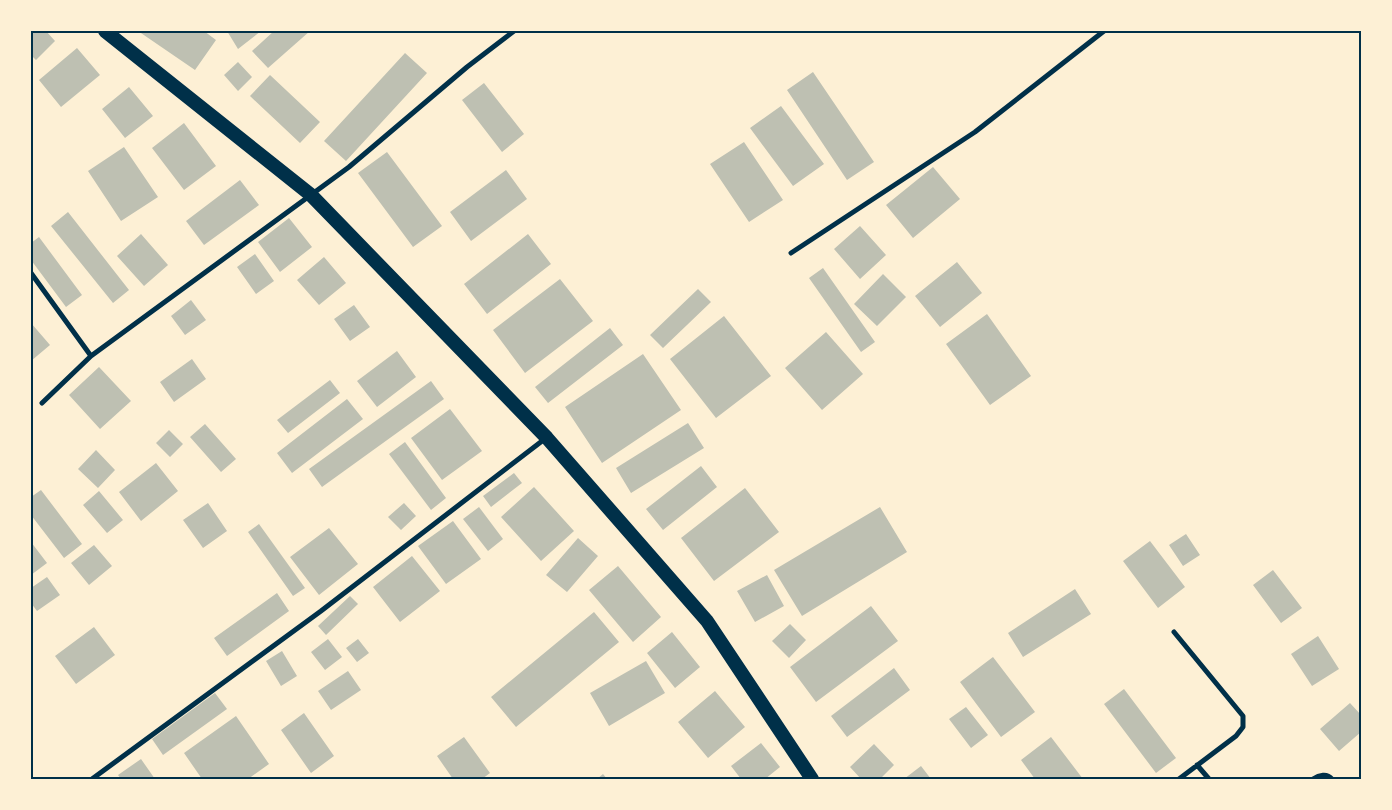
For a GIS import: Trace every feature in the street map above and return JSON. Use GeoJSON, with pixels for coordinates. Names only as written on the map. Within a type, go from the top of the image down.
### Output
{"type":"FeatureCollection","features":[{"type":"Feature","properties":{"kind":"highway"},"geometry":{"type":"LineString","coordinates":[[105,31],[311,194],[547,438],[707,621],[812,779]]}},
{"type":"Feature","properties":{"kind":"street"},"geometry":{"type":"LineString","coordinates":[[42,403],[91,356],[349,167],[466,68],[514,31]]}},
{"type":"Feature","properties":{"kind":"street"},"geometry":{"type":"LineString","coordinates":[[791,253],[975,132],[1104,31]]}},
{"type":"Feature","properties":{"kind":"street"},"geometry":{"type":"LineString","coordinates":[[31,273],[91,356]]}},
{"type":"Feature","properties":{"kind":"street"},"geometry":{"type":"LineString","coordinates":[[92,779],[321,610],[547,438]]}},
{"type":"Feature","properties":{"kind":"street"},"geometry":{"type":"LineString","coordinates":[[1174,632],[1243,716],[1243,727],[1236,736],[1179,779]]}},
{"type":"Feature","properties":{"kind":"street"},"geometry":{"type":"LineString","coordinates":[[1196,765],[1209,779]]}},
{"type":"Feature","properties":{"kind":"street"},"geometry":{"type":"LineString","coordinates":[[1313,779],[1322,775],[1329,776],[1332,779]]}},
{"type":"Feature","properties":{"kind":"building"},"geometry":{"type":"Polygon","coordinates":[[[32,31],[46,31],[55,41],[36,60],[31,55],[32,31]]]}},
{"type":"Feature","properties":{"kind":"building"},"geometry":{"type":"Polygon","coordinates":[[[138,31],[204,31],[216,40],[195,70],[138,31]]]}},
{"type":"Feature","properties":{"kind":"building"},"geometry":{"type":"Polygon","coordinates":[[[227,31],[261,31],[238,49],[227,31]]]}},
{"type":"Feature","properties":{"kind":"building"},"geometry":{"type":"Polygon","coordinates":[[[274,31],[310,31],[268,68],[252,51],[274,31]]]}},
{"type":"Feature","properties":{"kind":"building"},"geometry":{"type":"Polygon","coordinates":[[[77,48],[100,75],[61,107],[39,80],[77,48]]]}},
{"type":"Feature","properties":{"kind":"building"},"geometry":{"type":"Polygon","coordinates":[[[405,53],[427,73],[346,161],[324,141],[405,53]]]}},
{"type":"Feature","properties":{"kind":"building"},"geometry":{"type":"Polygon","coordinates":[[[238,62],[252,77],[238,91],[224,75],[238,62]]]}},
{"type":"Feature","properties":{"kind":"building"},"geometry":{"type":"Polygon","coordinates":[[[813,72],[874,162],[847,180],[787,90],[813,72]]]}},
{"type":"Feature","properties":{"kind":"building"},"geometry":{"type":"Polygon","coordinates":[[[270,75],[320,122],[300,143],[250,96],[270,75]]]}},
{"type":"Feature","properties":{"kind":"building"},"geometry":{"type":"Polygon","coordinates":[[[484,83],[524,134],[502,152],[462,100],[484,83]]]}},
{"type":"Feature","properties":{"kind":"building"},"geometry":{"type":"Polygon","coordinates":[[[129,87],[153,116],[125,138],[102,109],[129,87]]]}},
{"type":"Feature","properties":{"kind":"building"},"geometry":{"type":"Polygon","coordinates":[[[781,106],[824,164],[793,186],[750,128],[781,106]]]}},
{"type":"Feature","properties":{"kind":"building"},"geometry":{"type":"Polygon","coordinates":[[[184,123],[216,166],[184,190],[152,148],[184,123]]]}},
{"type":"Feature","properties":{"kind":"building"},"geometry":{"type":"Polygon","coordinates":[[[744,142],[783,200],[749,222],[710,164],[744,142]]]}},
{"type":"Feature","properties":{"kind":"building"},"geometry":{"type":"Polygon","coordinates":[[[124,147],[158,197],[121,221],[88,171],[124,147]]]}},
{"type":"Feature","properties":{"kind":"building"},"geometry":{"type":"Polygon","coordinates":[[[387,152],[442,226],[413,247],[358,173],[387,152]]]}},
{"type":"Feature","properties":{"kind":"building"},"geometry":{"type":"Polygon","coordinates":[[[933,167],[960,199],[913,238],[886,205],[933,167]]]}},
{"type":"Feature","properties":{"kind":"building"},"geometry":{"type":"Polygon","coordinates":[[[506,170],[527,199],[471,241],[450,212],[506,170]]]}},
{"type":"Feature","properties":{"kind":"building"},"geometry":{"type":"Polygon","coordinates":[[[240,180],[259,205],[204,245],[186,221],[240,180]]]}},
{"type":"Feature","properties":{"kind":"building"},"geometry":{"type":"Polygon","coordinates":[[[68,212],[129,290],[113,303],[51,226],[68,212]]]}},
{"type":"Feature","properties":{"kind":"building"},"geometry":{"type":"Polygon","coordinates":[[[289,218],[312,247],[280,272],[258,242],[289,218]]]}},
{"type":"Feature","properties":{"kind":"building"},"geometry":{"type":"Polygon","coordinates":[[[860,226],[886,255],[860,279],[834,249],[860,226]]]}},
{"type":"Feature","properties":{"kind":"building"},"geometry":{"type":"Polygon","coordinates":[[[141,234],[168,265],[144,286],[117,256],[141,234]]]}},
{"type":"Feature","properties":{"kind":"building"},"geometry":{"type":"Polygon","coordinates":[[[528,234],[551,264],[487,314],[464,284],[528,234]]]}},
{"type":"Feature","properties":{"kind":"building"},"geometry":{"type":"Polygon","coordinates":[[[39,237],[82,295],[66,307],[31,260],[31,243],[39,237]]]}},
{"type":"Feature","properties":{"kind":"building"},"geometry":{"type":"Polygon","coordinates":[[[255,254],[274,281],[256,294],[237,267],[255,254]]]}},
{"type":"Feature","properties":{"kind":"building"},"geometry":{"type":"Polygon","coordinates":[[[324,257],[346,283],[319,305],[297,280],[324,257]]]}},
{"type":"Feature","properties":{"kind":"building"},"geometry":{"type":"Polygon","coordinates":[[[957,262],[982,293],[940,327],[915,296],[957,262]]]}},
{"type":"Feature","properties":{"kind":"building"},"geometry":{"type":"Polygon","coordinates":[[[823,268],[875,342],[861,352],[809,278],[823,268]]]}},
{"type":"Feature","properties":{"kind":"building"},"geometry":{"type":"Polygon","coordinates":[[[883,274],[906,297],[877,326],[854,304],[883,274]]]}},
{"type":"Feature","properties":{"kind":"building"},"geometry":{"type":"Polygon","coordinates":[[[560,279],[593,321],[525,373],[493,330],[560,279]]]}},
{"type":"Feature","properties":{"kind":"building"},"geometry":{"type":"Polygon","coordinates":[[[698,289],[711,302],[663,348],[650,335],[698,289]]]}},
{"type":"Feature","properties":{"kind":"building"},"geometry":{"type":"Polygon","coordinates":[[[191,300],[206,320],[185,335],[171,316],[191,300]]]}},
{"type":"Feature","properties":{"kind":"building"},"geometry":{"type":"Polygon","coordinates":[[[354,305],[370,327],[350,341],[334,319],[354,305]]]}},
{"type":"Feature","properties":{"kind":"building"},"geometry":{"type":"Polygon","coordinates":[[[987,314],[1031,376],[990,405],[946,344],[987,314]]]}},
{"type":"Feature","properties":{"kind":"building"},"geometry":{"type":"Polygon","coordinates":[[[724,316],[771,376],[716,418],[670,359],[724,316]]]}},
{"type":"Feature","properties":{"kind":"building"},"geometry":{"type":"Polygon","coordinates":[[[31,323],[50,345],[31,361],[31,323]]]}},
{"type":"Feature","properties":{"kind":"building"},"geometry":{"type":"Polygon","coordinates":[[[610,328],[623,345],[548,403],[535,387],[610,328]]]}},
{"type":"Feature","properties":{"kind":"building"},"geometry":{"type":"Polygon","coordinates":[[[826,332],[863,374],[822,410],[785,368],[826,332]]]}},
{"type":"Feature","properties":{"kind":"building"},"geometry":{"type":"Polygon","coordinates":[[[397,351],[416,377],[377,407],[357,381],[397,351]]]}},
{"type":"Feature","properties":{"kind":"building"},"geometry":{"type":"Polygon","coordinates":[[[643,354],[681,410],[602,463],[565,407],[643,354]]]}},
{"type":"Feature","properties":{"kind":"building"},"geometry":{"type":"Polygon","coordinates":[[[192,359],[206,379],[174,402],[160,382],[192,359]]]}},
{"type":"Feature","properties":{"kind":"building"},"geometry":{"type":"Polygon","coordinates":[[[99,367],[131,401],[100,429],[69,395],[99,367]]]}},
{"type":"Feature","properties":{"kind":"building"},"geometry":{"type":"Polygon","coordinates":[[[330,380],[340,393],[288,433],[277,420],[330,380]]]}},
{"type":"Feature","properties":{"kind":"building"},"geometry":{"type":"Polygon","coordinates":[[[431,381],[444,399],[322,487],[309,469],[431,381]]]}},
{"type":"Feature","properties":{"kind":"building"},"geometry":{"type":"Polygon","coordinates":[[[347,399],[363,419],[292,473],[277,453],[347,399]]]}},
{"type":"Feature","properties":{"kind":"building"},"geometry":{"type":"Polygon","coordinates":[[[450,409],[482,451],[442,480],[411,438],[450,409]]]}},
{"type":"Feature","properties":{"kind":"building"},"geometry":{"type":"Polygon","coordinates":[[[688,423],[704,448],[631,493],[616,468],[688,423]]]}},
{"type":"Feature","properties":{"kind":"building"},"geometry":{"type":"Polygon","coordinates":[[[205,424],[236,459],[221,472],[190,437],[205,424]]]}},
{"type":"Feature","properties":{"kind":"building"},"geometry":{"type":"Polygon","coordinates":[[[169,430],[183,444],[170,457],[156,443],[169,430]]]}},
{"type":"Feature","properties":{"kind":"building"},"geometry":{"type":"Polygon","coordinates":[[[405,442],[446,498],[431,510],[389,454],[405,442]]]}},
{"type":"Feature","properties":{"kind":"building"},"geometry":{"type":"Polygon","coordinates":[[[96,450],[115,470],[98,488],[78,469],[96,450]]]}},
{"type":"Feature","properties":{"kind":"building"},"geometry":{"type":"Polygon","coordinates":[[[156,463],[178,491],[141,521],[119,492],[156,463]]]}},
{"type":"Feature","properties":{"kind":"building"},"geometry":{"type":"Polygon","coordinates":[[[701,466],[717,487],[663,530],[646,509],[701,466]]]}},
{"type":"Feature","properties":{"kind":"building"},"geometry":{"type":"Polygon","coordinates":[[[514,473],[522,483],[491,507],[483,496],[514,473]]]}},
{"type":"Feature","properties":{"kind":"building"},"geometry":{"type":"Polygon","coordinates":[[[534,487],[574,531],[541,561],[501,517],[534,487]]]}},
{"type":"Feature","properties":{"kind":"building"},"geometry":{"type":"Polygon","coordinates":[[[745,488],[779,532],[714,581],[681,538],[745,488]]]}},
{"type":"Feature","properties":{"kind":"building"},"geometry":{"type":"Polygon","coordinates":[[[41,490],[82,544],[64,558],[31,515],[31,497],[41,490]]]}},
{"type":"Feature","properties":{"kind":"building"},"geometry":{"type":"Polygon","coordinates":[[[99,491],[123,520],[107,533],[83,505],[99,491]]]}},
{"type":"Feature","properties":{"kind":"building"},"geometry":{"type":"Polygon","coordinates":[[[208,503],[227,531],[203,548],[183,520],[208,503]]]}},
{"type":"Feature","properties":{"kind":"building"},"geometry":{"type":"Polygon","coordinates":[[[404,503],[416,516],[401,530],[388,517],[404,503]]]}},
{"type":"Feature","properties":{"kind":"building"},"geometry":{"type":"Polygon","coordinates":[[[479,507],[503,539],[488,551],[463,519],[479,507]]]}},
{"type":"Feature","properties":{"kind":"building"},"geometry":{"type":"Polygon","coordinates":[[[880,507],[907,552],[802,616],[774,570],[880,507]]]}},
{"type":"Feature","properties":{"kind":"building"},"geometry":{"type":"Polygon","coordinates":[[[453,521],[481,559],[446,584],[418,546],[453,521]]]}},
{"type":"Feature","properties":{"kind":"building"},"geometry":{"type":"Polygon","coordinates":[[[259,524],[305,588],[293,596],[248,532],[259,524]]]}},
{"type":"Feature","properties":{"kind":"building"},"geometry":{"type":"Polygon","coordinates":[[[329,528],[358,564],[319,595],[290,557],[329,528]]]}},
{"type":"Feature","properties":{"kind":"building"},"geometry":{"type":"Polygon","coordinates":[[[1186,534],[1200,555],[1183,566],[1169,545],[1186,534]]]}},
{"type":"Feature","properties":{"kind":"building"},"geometry":{"type":"Polygon","coordinates":[[[578,538],[598,556],[567,592],[546,575],[578,538]]]}},
{"type":"Feature","properties":{"kind":"building"},"geometry":{"type":"Polygon","coordinates":[[[1150,541],[1185,587],[1158,608],[1123,561],[1150,541]]]}},
{"type":"Feature","properties":{"kind":"building"},"geometry":{"type":"Polygon","coordinates":[[[31,542],[47,563],[31,575],[31,542]]]}},
{"type":"Feature","properties":{"kind":"building"},"geometry":{"type":"Polygon","coordinates":[[[94,545],[112,566],[89,585],[71,563],[94,545]]]}},
{"type":"Feature","properties":{"kind":"building"},"geometry":{"type":"Polygon","coordinates":[[[412,556],[440,591],[400,622],[373,587],[412,556]]]}},
{"type":"Feature","properties":{"kind":"building"},"geometry":{"type":"Polygon","coordinates":[[[618,566],[661,617],[633,642],[589,590],[618,566]]]}},
{"type":"Feature","properties":{"kind":"building"},"geometry":{"type":"Polygon","coordinates":[[[1273,570],[1302,608],[1281,623],[1253,585],[1273,570]]]}},
{"type":"Feature","properties":{"kind":"building"},"geometry":{"type":"Polygon","coordinates":[[[767,575],[784,606],[755,622],[737,591],[767,575]]]}},
{"type":"Feature","properties":{"kind":"building"},"geometry":{"type":"Polygon","coordinates":[[[47,577],[60,595],[37,611],[31,603],[31,588],[47,577]]]}},
{"type":"Feature","properties":{"kind":"building"},"geometry":{"type":"Polygon","coordinates":[[[1075,589],[1091,614],[1023,657],[1008,633],[1075,589]]]}},
{"type":"Feature","properties":{"kind":"building"},"geometry":{"type":"Polygon","coordinates":[[[277,593],[289,611],[227,656],[214,638],[277,593]]]}},
{"type":"Feature","properties":{"kind":"building"},"geometry":{"type":"Polygon","coordinates":[[[350,596],[358,604],[326,635],[318,626],[350,596]]]}},
{"type":"Feature","properties":{"kind":"building"},"geometry":{"type":"Polygon","coordinates":[[[871,606],[898,641],[816,702],[790,667],[871,606]]]}},
{"type":"Feature","properties":{"kind":"building"},"geometry":{"type":"Polygon","coordinates":[[[594,612],[619,642],[516,727],[491,697],[594,612]]]}},
{"type":"Feature","properties":{"kind":"building"},"geometry":{"type":"Polygon","coordinates":[[[790,624],[806,640],[789,658],[772,641],[790,624]]]}},
{"type":"Feature","properties":{"kind":"building"},"geometry":{"type":"Polygon","coordinates":[[[94,627],[115,655],[76,684],[55,656],[94,627]]]}},
{"type":"Feature","properties":{"kind":"building"},"geometry":{"type":"Polygon","coordinates":[[[672,632],[700,667],[675,688],[647,653],[672,632]]]}},
{"type":"Feature","properties":{"kind":"building"},"geometry":{"type":"Polygon","coordinates":[[[1318,636],[1339,669],[1312,686],[1291,654],[1318,636]]]}},
{"type":"Feature","properties":{"kind":"building"},"geometry":{"type":"Polygon","coordinates":[[[328,639],[342,657],[325,670],[311,652],[328,639]]]}},
{"type":"Feature","properties":{"kind":"building"},"geometry":{"type":"Polygon","coordinates":[[[358,639],[369,653],[357,662],[346,648],[358,639]]]}},
{"type":"Feature","properties":{"kind":"building"},"geometry":{"type":"Polygon","coordinates":[[[282,651],[297,676],[281,686],[266,661],[282,651]]]}},
{"type":"Feature","properties":{"kind":"building"},"geometry":{"type":"Polygon","coordinates":[[[993,657],[1035,712],[1001,737],[960,682],[993,657]]]}},
{"type":"Feature","properties":{"kind":"building"},"geometry":{"type":"Polygon","coordinates":[[[646,661],[665,693],[609,726],[590,693],[646,661]]]}},
{"type":"Feature","properties":{"kind":"building"},"geometry":{"type":"Polygon","coordinates":[[[894,668],[910,690],[847,737],[831,716],[894,668]]]}},
{"type":"Feature","properties":{"kind":"building"},"geometry":{"type":"Polygon","coordinates":[[[348,671],[361,690],[331,710],[318,691],[348,671]]]}},
{"type":"Feature","properties":{"kind":"building"},"geometry":{"type":"Polygon","coordinates":[[[1124,689],[1176,758],[1156,773],[1104,704],[1124,689]]]}},
{"type":"Feature","properties":{"kind":"building"},"geometry":{"type":"Polygon","coordinates":[[[715,691],[745,727],[708,758],[678,722],[715,691]]]}},
{"type":"Feature","properties":{"kind":"building"},"geometry":{"type":"Polygon","coordinates":[[[215,693],[227,709],[163,755],[152,739],[215,693]]]}},
{"type":"Feature","properties":{"kind":"building"},"geometry":{"type":"Polygon","coordinates":[[[1350,703],[1361,715],[1361,732],[1339,751],[1320,729],[1350,703]]]}},
{"type":"Feature","properties":{"kind":"building"},"geometry":{"type":"Polygon","coordinates":[[[966,707],[988,735],[971,748],[949,719],[966,707]]]}},
{"type":"Feature","properties":{"kind":"building"},"geometry":{"type":"Polygon","coordinates":[[[304,713],[334,756],[311,773],[281,730],[304,713]]]}},
{"type":"Feature","properties":{"kind":"building"},"geometry":{"type":"Polygon","coordinates":[[[236,716],[269,764],[248,779],[202,779],[184,753],[236,716]]]}},
{"type":"Feature","properties":{"kind":"building"},"geometry":{"type":"Polygon","coordinates":[[[464,737],[490,773],[482,779],[453,779],[437,756],[464,737]]]}},
{"type":"Feature","properties":{"kind":"building"},"geometry":{"type":"Polygon","coordinates":[[[1051,737],[1083,779],[1035,779],[1021,760],[1051,737]]]}},
{"type":"Feature","properties":{"kind":"building"},"geometry":{"type":"Polygon","coordinates":[[[761,743],[780,767],[765,779],[741,779],[731,766],[761,743]]]}},
{"type":"Feature","properties":{"kind":"building"},"geometry":{"type":"Polygon","coordinates":[[[874,744],[894,765],[880,779],[861,779],[850,767],[874,744]]]}},
{"type":"Feature","properties":{"kind":"building"},"geometry":{"type":"Polygon","coordinates":[[[141,759],[155,779],[121,779],[118,775],[141,759]]]}},
{"type":"Feature","properties":{"kind":"building"},"geometry":{"type":"Polygon","coordinates":[[[921,766],[931,779],[904,779],[921,766]]]}},
{"type":"Feature","properties":{"kind":"building"},"geometry":{"type":"Polygon","coordinates":[[[603,774],[607,779],[597,779],[603,774]]]}}]}
